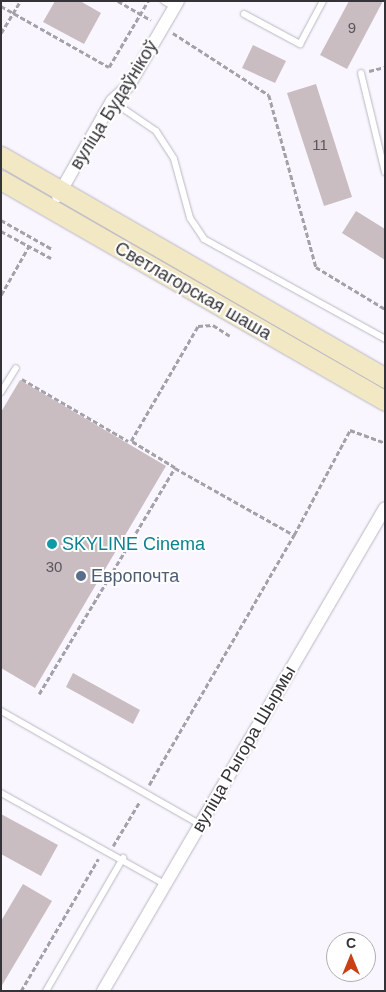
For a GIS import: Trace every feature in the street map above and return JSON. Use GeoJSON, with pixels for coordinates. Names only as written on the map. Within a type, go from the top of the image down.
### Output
{"type":"FeatureCollection","features":[{"type":"Feature","properties":{"kind":"main road"},"geometry":{"type":"LineString","coordinates":[[1,156],[385,378]]}},
{"type":"Feature","properties":{"kind":"main road","name":"Светлагорская шаша"},"geometry":{"type":"LineString","coordinates":[[1,180],[385,401]]}},
{"type":"Feature","properties":{"kind":"street","name":"вуліца Будаўнікоў"},"geometry":{"type":"LineString","coordinates":[[51,208],[112,101],[129,85],[163,27],[172,3]]}},
{"type":"Feature","properties":{"kind":"street","name":"вуліца Рыгора Шырмы"},"geometry":{"type":"LineString","coordinates":[[104,991],[199,824],[385,508]]}},
{"type":"Feature","properties":{"kind":"lane"},"geometry":{"type":"LineString","coordinates":[[244,14],[300,44],[323,1]]}},
{"type":"Feature","properties":{"kind":"lane"},"geometry":{"type":"LineString","coordinates":[[361,73],[385,172]]}},
{"type":"Feature","properties":{"kind":"lane"},"geometry":{"type":"LineString","coordinates":[[112,101],[156,130],[174,159],[190,218],[204,239],[385,339]]}},
{"type":"Feature","properties":{"kind":"lane"},"geometry":{"type":"LineString","coordinates":[[1,392],[14,371]]}},
{"type":"Feature","properties":{"kind":"lane"},"geometry":{"type":"LineString","coordinates":[[1,711],[199,824]]}},
{"type":"Feature","properties":{"kind":"lane"},"geometry":{"type":"LineString","coordinates":[[1,793],[123,858],[166,885]]}},
{"type":"Feature","properties":{"kind":"lane"},"geometry":{"type":"LineString","coordinates":[[46,991],[123,858]]}},
{"type":"Feature","properties":{"kind":"path"},"geometry":{"type":"LineString","coordinates":[[1,34],[20,1]]}},
{"type":"Feature","properties":{"kind":"path"},"geometry":{"type":"LineString","coordinates":[[118,1],[163,27],[269,95],[316,267],[385,309]]}},
{"type":"Feature","properties":{"kind":"path"},"geometry":{"type":"LineString","coordinates":[[1,6],[109,67],[148,1]]}},
{"type":"Feature","properties":{"kind":"path"},"geometry":{"type":"LineString","coordinates":[[361,73],[385,67]]}},
{"type":"Feature","properties":{"kind":"path"},"geometry":{"type":"LineString","coordinates":[[1,220],[52,248]]}},
{"type":"Feature","properties":{"kind":"path"},"geometry":{"type":"LineString","coordinates":[[1,231],[51,258]]}},
{"type":"Feature","properties":{"kind":"path"},"geometry":{"type":"LineString","coordinates":[[1,295],[29,246]]}},
{"type":"Feature","properties":{"kind":"path"},"geometry":{"type":"LineString","coordinates":[[230,336],[213,325],[198,326],[131,441],[294,535]]}},
{"type":"Feature","properties":{"kind":"path"},"geometry":{"type":"LineString","coordinates":[[14,371],[128,441]]}},
{"type":"Feature","properties":{"kind":"path"},"geometry":{"type":"LineString","coordinates":[[21,991],[95,860],[106,859],[294,535],[350,430],[385,442]]}},
{"type":"Feature","properties":{"kind":"path"},"geometry":{"type":"LineString","coordinates":[[39,694],[175,468]]}},
{"type":"Feature","properties":{"kind":"building"},"geometry":{"type":"Polygon","coordinates":[[[55,1],[80,1],[101,13],[84,44],[43,22],[55,1]]]}},
{"type":"Feature","properties":{"kind":"building"},"geometry":{"type":"Polygon","coordinates":[[[349,1],[383,1],[347,69],[320,55],[349,1]]]}},
{"type":"Feature","properties":{"kind":"building"},"geometry":{"type":"Polygon","coordinates":[[[253,45],[286,61],[275,83],[242,68],[253,45]]]}},
{"type":"Feature","properties":{"kind":"building"},"geometry":{"type":"Polygon","coordinates":[[[316,84],[352,197],[324,206],[287,93],[316,84]]]}},
{"type":"Feature","properties":{"kind":"building"},"geometry":{"type":"Polygon","coordinates":[[[356,211],[385,229],[385,260],[342,233],[356,211]]]}},
{"type":"Feature","properties":{"kind":"building"},"geometry":{"type":"Polygon","coordinates":[[[20,380],[166,466],[35,688],[1,668],[1,412],[20,380]]]}},
{"type":"Feature","properties":{"kind":"building"},"geometry":{"type":"Polygon","coordinates":[[[73,673],[140,710],[133,724],[66,687],[73,673]]]}},
{"type":"Feature","properties":{"kind":"building"},"geometry":{"type":"Polygon","coordinates":[[[1,814],[58,845],[41,876],[1,854],[1,814]]]}},
{"type":"Feature","properties":{"kind":"building"},"geometry":{"type":"Polygon","coordinates":[[[23,884],[52,901],[1,987],[1,921],[23,884]]]}},
{"type":"Feature","properties":{"kind":"place","name":"SKYLINE Cinema"},"geometry":{"type":"Point","coordinates":[52,544]}},
{"type":"Feature","properties":{"kind":"place","name":"Европочта"},"geometry":{"type":"Point","coordinates":[81,576]}}]}
